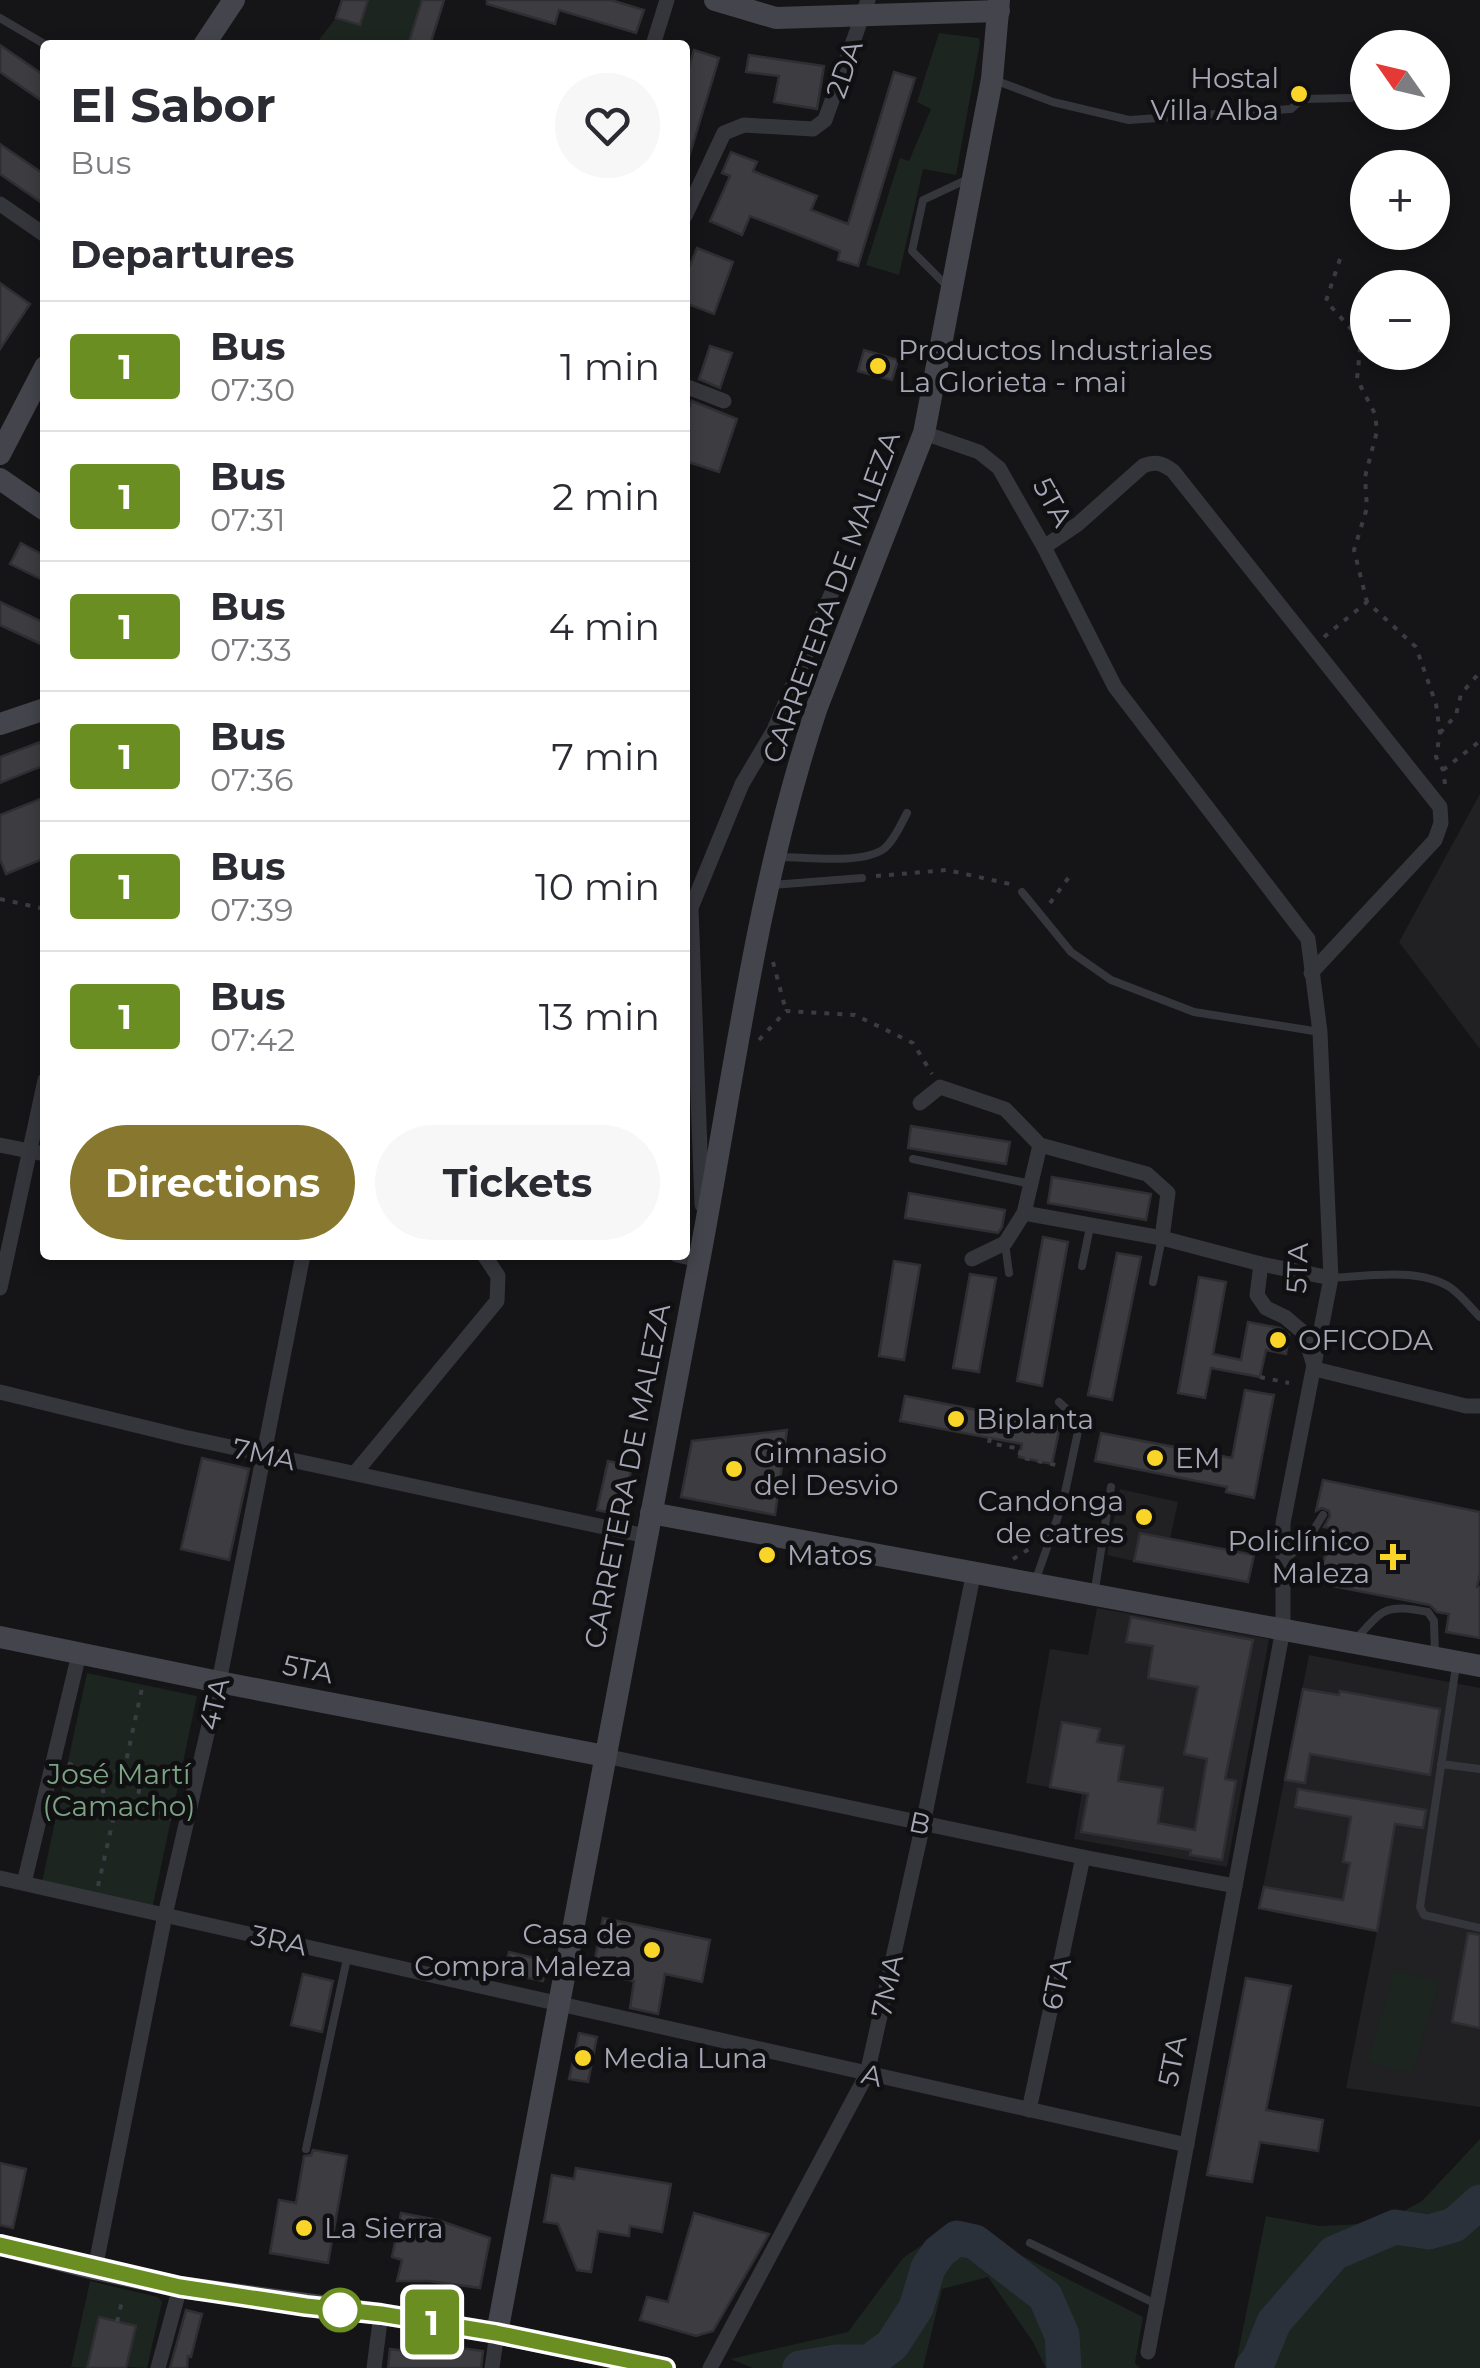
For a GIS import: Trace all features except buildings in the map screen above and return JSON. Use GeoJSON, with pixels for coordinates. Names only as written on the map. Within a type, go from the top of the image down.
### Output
{"type":"FeatureCollection","features":[{"type":"Feature","properties":{"kind":"main road"},"geometry":{"type":"LineString","coordinates":[[207,40],[234,0]]}},
{"type":"Feature","properties":{"kind":"main road"},"geometry":{"type":"LineString","coordinates":[[714,0],[776,18],[866,7],[999,6]]}},
{"type":"Feature","properties":{"kind":"main road","name":"CARRETERA DE MALEZA"},"geometry":{"type":"LineString","coordinates":[[690,1254],[702,1234],[754,950],[802,753],[924,433],[992,79],[999,6]]}},
{"type":"Feature","properties":{"kind":"main road"},"geometry":{"type":"LineString","coordinates":[[0,454],[40,377]]}},
{"type":"Feature","properties":{"kind":"main road"},"geometry":{"type":"LineString","coordinates":[[0,479],[40,507]]}},
{"type":"Feature","properties":{"kind":"main road"},"geometry":{"type":"LineString","coordinates":[[0,724],[40,710]]}},
{"type":"Feature","properties":{"kind":"main road","name":"CARRETERA DE MALEZA"},"geometry":{"type":"LineString","coordinates":[[496,2333],[648,1524],[688,1260]]}},
{"type":"Feature","properties":{"kind":"main road"},"geometry":{"type":"LineString","coordinates":[[648,1524],[982,1573],[1457,1661]]}},
{"type":"Feature","properties":{"kind":"main road","name":"5TA"},"geometry":{"type":"LineString","coordinates":[[0,1637],[605,1756]]}},
{"type":"Feature","properties":{"kind":"main road"},"geometry":{"type":"LineString","coordinates":[[0,2245],[180,2287],[496,2333],[665,2368]]}},
{"type":"Feature","properties":{"kind":"street"},"geometry":{"type":"LineString","coordinates":[[655,40],[667,0]]}},
{"type":"Feature","properties":{"kind":"street","name":"2DA"},"geometry":{"type":"LineString","coordinates":[[690,205],[724,132],[744,125],[813,129],[826,120],[866,7]]}},
{"type":"Feature","properties":{"kind":"street"},"geometry":{"type":"LineString","coordinates":[[0,204],[40,232]]}},
{"type":"Feature","properties":{"kind":"street"},"geometry":{"type":"LineString","coordinates":[[690,388],[724,400]]}},
{"type":"Feature","properties":{"kind":"street","name":"5TA"},"geometry":{"type":"LineString","coordinates":[[924,433],[979,452],[999,468],[1115,686],[1308,939],[1320,1032],[1331,1278],[1284,1524],[1283,1629],[1148,2352]]}},
{"type":"Feature","properties":{"kind":"street"},"geometry":{"type":"LineString","coordinates":[[1044,547],[1078,524],[1143,466],[1164,464],[1440,807],[1435,840],[1311,973]]}},
{"type":"Feature","properties":{"kind":"street"},"geometry":{"type":"LineString","coordinates":[[690,902],[742,784],[774,730],[833,590]]}},
{"type":"Feature","properties":{"kind":"street"},"geometry":{"type":"LineString","coordinates":[[690,954],[702,1234]]}},
{"type":"Feature","properties":{"kind":"street"},"geometry":{"type":"LineString","coordinates":[[920,1103],[940,1086],[1005,1110],[1040,1145],[1147,1174],[1168,1193],[1162,1238]]}},
{"type":"Feature","properties":{"kind":"street"},"geometry":{"type":"LineString","coordinates":[[0,1145],[38,1152],[0,1288]]}},
{"type":"Feature","properties":{"kind":"street"},"geometry":{"type":"LineString","coordinates":[[972,1258],[1005,1244],[1024,1213],[1040,1145]]}},
{"type":"Feature","properties":{"kind":"street"},"geometry":{"type":"LineString","coordinates":[[1024,1213],[1162,1238],[1331,1278]]}},
{"type":"Feature","properties":{"kind":"street","name":"4TA"},"geometry":{"type":"LineString","coordinates":[[95,2269],[165,1916],[220,1682],[302,1260]]}},
{"type":"Feature","properties":{"kind":"street"},"geometry":{"type":"LineString","coordinates":[[356,1473],[497,1300],[498,1276],[487,1260]]}},
{"type":"Feature","properties":{"kind":"street"},"geometry":{"type":"LineString","coordinates":[[1261,1264],[1256,1295],[1266,1308],[1286,1317],[1304,1333],[1315,1370],[1480,1406]]}},
{"type":"Feature","properties":{"kind":"street","name":"7MA"},"geometry":{"type":"LineString","coordinates":[[0,1392],[262,1455],[648,1524]]}},
{"type":"Feature","properties":{"kind":"street","name":"7MA"},"geometry":{"type":"LineString","coordinates":[[710,2368],[867,2074],[982,1573]]}},
{"type":"Feature","properties":{"kind":"street"},"geometry":{"type":"LineString","coordinates":[[24,1883],[79,1654]]}},
{"type":"Feature","properties":{"kind":"street","name":"B"},"geometry":{"type":"LineString","coordinates":[[605,1756],[1083,1858],[1235,1886]]}},
{"type":"Feature","properties":{"kind":"street","name":"6TA"},"geometry":{"type":"LineString","coordinates":[[1029,2110],[1083,1858]]}},
{"type":"Feature","properties":{"kind":"street","name":"3RA"},"geometry":{"type":"LineString","coordinates":[[0,1878],[558,2002]]}},
{"type":"Feature","properties":{"kind":"street","name":"A"},"geometry":{"type":"LineString","coordinates":[[558,2002],[1186,2144]]}},
{"type":"Feature","properties":{"kind":"street"},"geometry":{"type":"LineString","coordinates":[[158,2368],[180,2287]]}},
{"type":"Feature","properties":{"kind":"street"},"geometry":{"type":"LineString","coordinates":[[374,2368],[381,2314]]}},
{"type":"Feature","properties":{"kind":"street"},"geometry":{"type":"LineString","coordinates":[[492,2368],[496,2333]]}},
{"type":"Feature","properties":{"kind":"lane"},"geometry":{"type":"LineString","coordinates":[[0,18],[40,41]]}},
{"type":"Feature","properties":{"kind":"lane"},"geometry":{"type":"LineString","coordinates":[[992,79],[1052,102],[1130,120],[1291,109],[1302,99],[1350,98]]}},
{"type":"Feature","properties":{"kind":"lane"},"geometry":{"type":"LineString","coordinates":[[952,291],[912,251],[923,200],[974,176]]}},
{"type":"Feature","properties":{"kind":"lane"},"geometry":{"type":"LineString","coordinates":[[776,857],[872,856],[891,841],[907,813]]}},
{"type":"Feature","properties":{"kind":"lane"},"geometry":{"type":"LineString","coordinates":[[768,885],[862,878]]}},
{"type":"Feature","properties":{"kind":"lane"},"geometry":{"type":"LineString","coordinates":[[1022,892],[1071,952],[1111,980],[1194,1012],[1320,1032]]}},
{"type":"Feature","properties":{"kind":"lane"},"geometry":{"type":"LineString","coordinates":[[913,1159],[1031,1184]]}},
{"type":"Feature","properties":{"kind":"lane"},"geometry":{"type":"LineString","coordinates":[[1082,1266],[1090,1224]]}},
{"type":"Feature","properties":{"kind":"lane"},"geometry":{"type":"LineString","coordinates":[[1153,1282],[1162,1238]]}},
{"type":"Feature","properties":{"kind":"lane"},"geometry":{"type":"LineString","coordinates":[[1005,1244],[1010,1273]]}},
{"type":"Feature","properties":{"kind":"lane"},"geometry":{"type":"LineString","coordinates":[[1331,1278],[1388,1274],[1419,1277],[1449,1286],[1480,1317]]}},
{"type":"Feature","properties":{"kind":"lane"},"geometry":{"type":"LineString","coordinates":[[1035,1583],[1063,1502],[1080,1422],[1059,1402]]}},
{"type":"Feature","properties":{"kind":"lane"},"geometry":{"type":"LineString","coordinates":[[1094,1594],[1110,1488]]}},
{"type":"Feature","properties":{"kind":"lane"},"geometry":{"type":"LineString","coordinates":[[1284,1561],[1308,1539],[1323,1515]]}},
{"type":"Feature","properties":{"kind":"lane"},"geometry":{"type":"LineString","coordinates":[[1353,1642],[1380,1613],[1403,1607],[1428,1612],[1457,1661],[1420,1907],[1424,1914],[1480,1928]]}},
{"type":"Feature","properties":{"kind":"lane"},"geometry":{"type":"LineString","coordinates":[[1442,1764],[1480,1769]]}},
{"type":"Feature","properties":{"kind":"lane"},"geometry":{"type":"LineString","coordinates":[[306,2149],[348,1954]]}},
{"type":"Feature","properties":{"kind":"lane"},"geometry":{"type":"LineString","coordinates":[[1030,2244],[1156,2304]]}},
{"type":"Feature","properties":{"kind":"path"},"geometry":{"type":"LineString","coordinates":[[1340,259],[1326,301],[1361,340],[1357,378],[1375,414],[1377,431],[1365,477],[1367,508],[1354,550],[1367,602],[1416,647],[1436,704],[1440,734],[1436,757],[1443,770],[1446,797],[1440,807]]}},
{"type":"Feature","properties":{"kind":"path"},"geometry":{"type":"LineString","coordinates":[[1312,646],[1367,602]]}},
{"type":"Feature","properties":{"kind":"path"},"geometry":{"type":"LineString","coordinates":[[1440,734],[1456,715],[1461,694],[1480,672]]}},
{"type":"Feature","properties":{"kind":"path"},"geometry":{"type":"LineString","coordinates":[[1443,770],[1480,741]]}},
{"type":"Feature","properties":{"kind":"path"},"geometry":{"type":"LineString","coordinates":[[862,878],[947,870],[1010,884],[1022,892]]}},
{"type":"Feature","properties":{"kind":"path"},"geometry":{"type":"LineString","coordinates":[[1041,914],[1069,877]]}},
{"type":"Feature","properties":{"kind":"path"},"geometry":{"type":"LineString","coordinates":[[0,899],[40,908]]}},
{"type":"Feature","properties":{"kind":"path"},"geometry":{"type":"LineString","coordinates":[[754,950],[773,961],[786,1011]]}},
{"type":"Feature","properties":{"kind":"path"},"geometry":{"type":"LineString","coordinates":[[738,1048],[755,1044],[786,1011]]}},
{"type":"Feature","properties":{"kind":"path"},"geometry":{"type":"LineString","coordinates":[[786,1011],[855,1015],[913,1042],[940,1086]]}},
{"type":"Feature","properties":{"kind":"path"},"geometry":{"type":"LineString","coordinates":[[1260,1378],[1289,1383]]}},
{"type":"Feature","properties":{"kind":"path"},"geometry":{"type":"LineString","coordinates":[[990,1438],[989,1443],[1021,1449],[1020,1457],[1071,1467]]}},
{"type":"Feature","properties":{"kind":"path"},"geometry":{"type":"LineString","coordinates":[[982,1573],[1051,1535]]}},
{"type":"Feature","properties":{"kind":"path"},"geometry":{"type":"LineString","coordinates":[[124,1771],[147,1667]]}},
{"type":"Feature","properties":{"kind":"path"},"geometry":{"type":"LineString","coordinates":[[55,1756],[104,1782]]}},
{"type":"Feature","properties":{"kind":"path"},"geometry":{"type":"LineString","coordinates":[[112,1773],[130,1773],[138,1782],[136,1800],[130,1806],[116,1808],[104,1798],[104,1782],[112,1773]]}},
{"type":"Feature","properties":{"kind":"path"},"geometry":{"type":"LineString","coordinates":[[136,1800],[186,1826]]}},
{"type":"Feature","properties":{"kind":"path"},"geometry":{"type":"LineString","coordinates":[[95,1900],[116,1808]]}},
{"type":"Feature","properties":{"kind":"path"},"geometry":{"type":"LineString","coordinates":[[118,2322],[128,2276]]}},
{"type":"Feature","properties":{"kind":"shaded area"},"geometry":{"type":"Polygon","coordinates":[[[1480,794],[1480,1049],[1399,942],[1480,794]]]}},
{"type":"Feature","properties":{"kind":"shaded area","name":"Candonga de catres"},"geometry":{"type":"Polygon","coordinates":[[[1120,1489],[1178,1502],[1170,1539],[1134,1561],[1107,1555],[1120,1489]]]}},
{"type":"Feature","properties":{"kind":"shaded area"},"geometry":{"type":"Polygon","coordinates":[[[1097,1608],[1269,1639],[1227,1867],[1074,1839],[1082,1793],[1026,1783],[1050,1649],[1088,1655],[1097,1608]]]}},
{"type":"Feature","properties":{"kind":"shaded area"},"geometry":{"type":"Polygon","coordinates":[[[1309,1655],[1480,1688],[1480,2107],[1346,2088],[1377,1931],[1259,1908],[1309,1655]]]}},
{"type":"Feature","properties":{"kind":"green space"},"geometry":{"type":"Polygon","coordinates":[[[368,0],[422,0],[410,40],[319,40],[336,18],[368,0]]]}},
{"type":"Feature","properties":{"kind":"green space"},"geometry":{"type":"Polygon","coordinates":[[[939,33],[979,38],[980,43],[956,175],[923,169],[899,275],[866,265],[900,158],[909,161],[931,109],[917,102],[939,33]]]}},
{"type":"Feature","properties":{"kind":"green space","name":"José Martí (Camacho)"},"geometry":{"type":"Polygon","coordinates":[[[87,1673],[197,1696],[153,1905],[42,1882],[87,1673]]]}},
{"type":"Feature","properties":{"kind":"green space"},"geometry":{"type":"Polygon","coordinates":[[[1395,1970],[1439,1982],[1412,2074],[1368,2061],[1395,1970]]]}},
{"type":"Feature","properties":{"kind":"green space"},"geometry":{"type":"Polygon","coordinates":[[[1480,2139],[1480,2368],[1235,2368],[1266,2216],[1319,2226],[1382,2223],[1422,2201],[1480,2139]]]}},
{"type":"Feature","properties":{"kind":"green space"},"geometry":{"type":"Polygon","coordinates":[[[965,2227],[1143,2317],[1135,2363],[1140,2368],[1046,2368],[1033,2342],[988,2277],[942,2289],[923,2368],[753,2368],[730,2359],[848,2332],[903,2258],[938,2234],[965,2227]]]}},
{"type":"Feature","properties":{"kind":"green space"},"geometry":{"type":"Polygon","coordinates":[[[90,2281],[158,2297],[162,2302],[147,2368],[127,2367],[136,2326],[99,2317],[87,2368],[71,2367],[90,2281]]]}},
{"type":"Feature","properties":{"kind":"waterway"},"geometry":{"type":"LineString","coordinates":[[1252,2368],[1274,2322],[1334,2253],[1395,2227],[1429,2232],[1454,2225],[1480,2202]]}},
{"type":"Feature","properties":{"kind":"waterway"},"geometry":{"type":"LineString","coordinates":[[800,2368],[869,2362],[892,2345],[916,2308],[928,2268],[939,2252],[957,2238],[975,2242],[1045,2296],[1062,2335],[1064,2368]]}},
{"type":"Feature","properties":{"kind":"bus line","name":"1"},"geometry":{"type":"LineString","coordinates":[[0,2245],[180,2287],[496,2333],[665,2368]]}},
{"type":"Feature","properties":{"kind":"place","name":"Hostal Villa Alba"},"geometry":{"type":"Point","coordinates":[1299,94]}},
{"type":"Feature","properties":{"kind":"place","name":"Productos Industriales La Glorieta - mai"},"geometry":{"type":"Point","coordinates":[878,366]}},
{"type":"Feature","properties":{"kind":"place","name":"OFICODA"},"geometry":{"type":"Point","coordinates":[1278,1340]}},
{"type":"Feature","properties":{"kind":"place","name":"Biplanta"},"geometry":{"type":"Point","coordinates":[956,1419]}},
{"type":"Feature","properties":{"kind":"place","name":"EM"},"geometry":{"type":"Point","coordinates":[1155,1458]}},
{"type":"Feature","properties":{"kind":"place","name":"Gimnasio del Desvio"},"geometry":{"type":"Point","coordinates":[734,1469]}},
{"type":"Feature","properties":{"kind":"place","name":"Candonga de catres"},"geometry":{"type":"Point","coordinates":[1144,1517]}},
{"type":"Feature","properties":{"kind":"place","name":"Matos"},"geometry":{"type":"Point","coordinates":[767,1555]}},
{"type":"Feature","properties":{"kind":"place","name":"Policlínico Maleza"},"geometry":{"type":"Point","coordinates":[1393,1557]}},
{"type":"Feature","properties":{"kind":"place","name":"Casa de Compra Maleza"},"geometry":{"type":"Point","coordinates":[652,1950]}},
{"type":"Feature","properties":{"kind":"place","name":"Media Luna"},"geometry":{"type":"Point","coordinates":[583,2058]}},
{"type":"Feature","properties":{"kind":"place","name":"La Sierra"},"geometry":{"type":"Point","coordinates":[304,2228]}}]}
